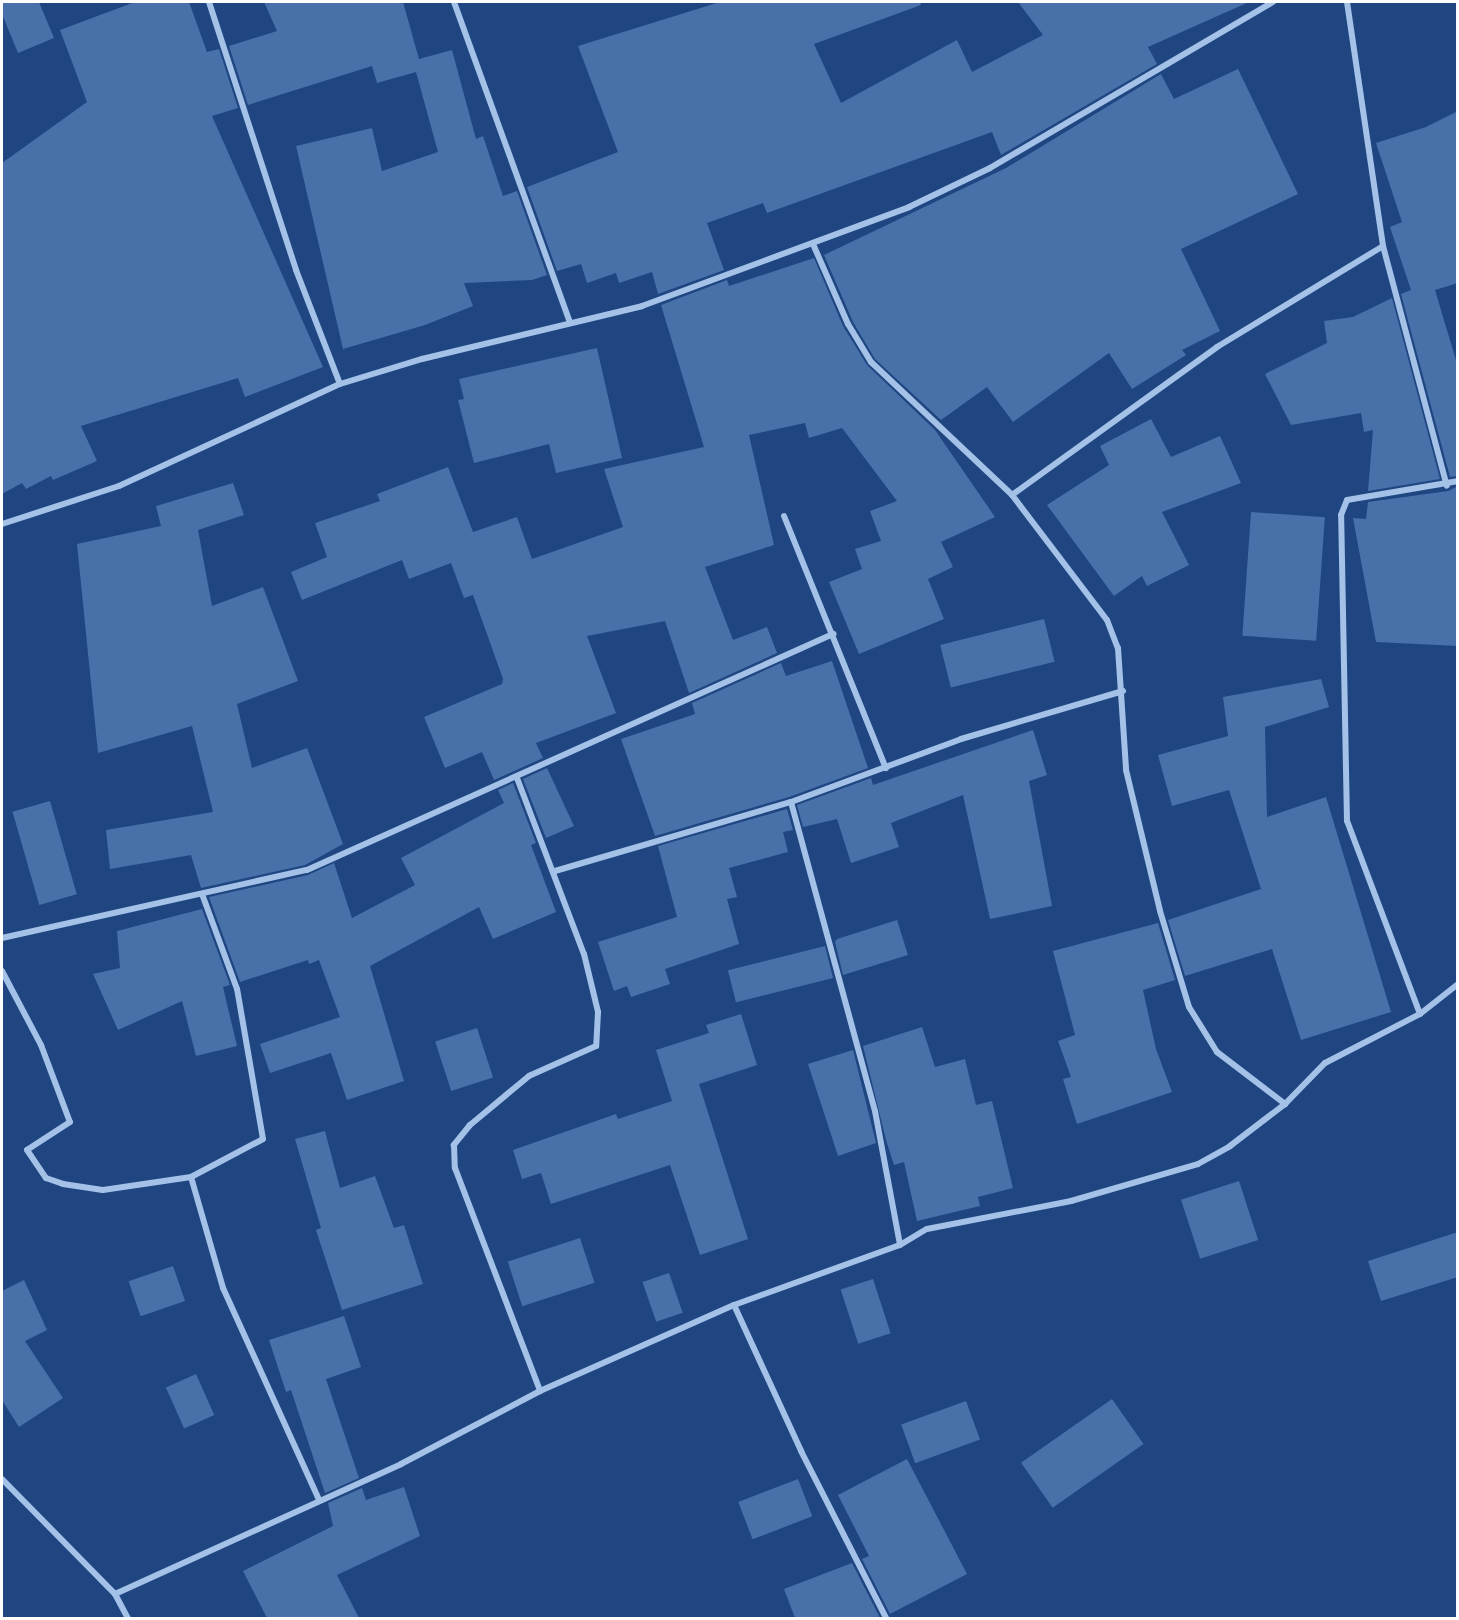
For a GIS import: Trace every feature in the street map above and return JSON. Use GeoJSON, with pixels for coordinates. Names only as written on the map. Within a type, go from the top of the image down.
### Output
{"type":"FeatureCollection","features":[{"type":"Feature","properties":{"kind":"street"},"geometry":{"type":"LineString","coordinates":[[208,2],[296,270],[340,384]]}},
{"type":"Feature","properties":{"kind":"street"},"geometry":{"type":"LineString","coordinates":[[454,2],[570,322]]}},
{"type":"Feature","properties":{"kind":"street"},"geometry":{"type":"LineString","coordinates":[[2,524],[119,486],[340,384],[570,322],[642,306],[909,207],[990,168],[1273,2]]}},
{"type":"Feature","properties":{"kind":"street"},"geometry":{"type":"LineString","coordinates":[[1347,2],[1383,246],[1447,486]]}},
{"type":"Feature","properties":{"kind":"street"},"geometry":{"type":"LineString","coordinates":[[813,244],[848,324],[871,362],[1012,495],[1107,620],[1118,648],[1123,691],[1125,770],[1160,911],[1189,1007],[1217,1052],[1285,1104]]}},
{"type":"Feature","properties":{"kind":"street"},"geometry":{"type":"LineString","coordinates":[[1012,495],[1217,347],[1383,246]]}},
{"type":"Feature","properties":{"kind":"street"},"geometry":{"type":"LineString","coordinates":[[1420,1014],[1347,821],[1341,515],[1347,500],[1447,486],[1458,481]]}},
{"type":"Feature","properties":{"kind":"street"},"geometry":{"type":"LineString","coordinates":[[784,516],[886,768]]}},
{"type":"Feature","properties":{"kind":"street"},"geometry":{"type":"LineString","coordinates":[[2,938],[307,870],[518,778],[833,634]]}},
{"type":"Feature","properties":{"kind":"street"},"geometry":{"type":"LineString","coordinates":[[555,871],[791,802],[961,739],[1123,691]]}},
{"type":"Feature","properties":{"kind":"street"},"geometry":{"type":"LineString","coordinates":[[518,778],[555,871],[594,990],[598,1012],[596,1046],[529,1076],[470,1125],[454,1145],[455,1168],[540,1392]]}},
{"type":"Feature","properties":{"kind":"street"},"geometry":{"type":"LineString","coordinates":[[791,802],[875,1111],[900,1245]]}},
{"type":"Feature","properties":{"kind":"street"},"geometry":{"type":"LineString","coordinates":[[2,971],[41,1045],[70,1122],[27,1150],[46,1178],[104,1191],[190,1177],[263,1138],[237,988],[202,894]]}},
{"type":"Feature","properties":{"kind":"street"},"geometry":{"type":"LineString","coordinates":[[115,1594],[401,1464],[540,1392],[734,1305],[900,1245],[927,1229],[1071,1201],[1198,1164],[1230,1146],[1285,1104],[1325,1063],[1420,1014],[1458,984]]}},
{"type":"Feature","properties":{"kind":"street"},"geometry":{"type":"LineString","coordinates":[[190,1177],[223,1288],[319,1500]]}},
{"type":"Feature","properties":{"kind":"street"},"geometry":{"type":"LineString","coordinates":[[734,1305],[801,1451],[886,1618]]}},
{"type":"Feature","properties":{"kind":"street"},"geometry":{"type":"LineString","coordinates":[[2,1479],[115,1594],[128,1618]]}},
{"type":"Feature","properties":{"kind":"building"},"geometry":{"type":"Polygon","coordinates":[[[2,2],[39,2],[54,38],[18,53],[2,14],[2,2]]]}},
{"type":"Feature","properties":{"kind":"building"},"geometry":{"type":"Polygon","coordinates":[[[135,2],[189,2],[207,52],[219,49],[238,108],[212,116],[323,367],[245,397],[238,378],[81,426],[97,461],[53,480],[51,476],[26,489],[22,483],[2,494],[2,163],[87,102],[60,30],[135,2]]]}},
{"type":"Feature","properties":{"kind":"building"},"geometry":{"type":"Polygon","coordinates":[[[264,2],[403,2],[419,59],[452,50],[476,139],[483,136],[503,196],[517,191],[547,275],[532,280],[464,283],[473,306],[425,325],[343,349],[296,146],[372,128],[382,171],[438,152],[416,72],[377,83],[372,66],[248,105],[229,46],[277,31],[264,2]]]}},
{"type":"Feature","properties":{"kind":"building"},"geometry":{"type":"Polygon","coordinates":[[[720,2],[920,2],[921,5],[814,44],[841,103],[957,40],[972,72],[1043,35],[1018,2],[1249,2],[1148,47],[1157,64],[1001,155],[992,132],[767,213],[763,203],[707,223],[724,270],[658,294],[652,272],[619,283],[616,273],[587,283],[581,264],[557,271],[527,187],[618,152],[578,46],[720,2]]]}},
{"type":"Feature","properties":{"kind":"building"},"geometry":{"type":"Polygon","coordinates":[[[1238,69],[1298,194],[1181,249],[1220,331],[1182,350],[1186,355],[1132,389],[1109,353],[1013,422],[987,387],[941,420],[875,359],[853,322],[824,255],[1006,168],[1161,74],[1174,99],[1238,69]]]}},
{"type":"Feature","properties":{"kind":"building"},"geometry":{"type":"Polygon","coordinates":[[[1458,111],[1458,283],[1435,290],[1458,367],[1458,476],[1450,477],[1401,294],[1411,290],[1390,227],[1402,222],[1376,143],[1426,127],[1458,111]]]}},
{"type":"Feature","properties":{"kind":"building"},"geometry":{"type":"Polygon","coordinates":[[[814,258],[843,326],[867,365],[935,430],[995,517],[941,542],[953,567],[928,579],[944,619],[859,654],[829,582],[862,569],[855,549],[881,541],[870,511],[897,501],[842,428],[809,438],[805,423],[749,435],[774,545],[705,567],[733,640],[767,627],[777,653],[689,693],[665,621],[587,636],[616,713],[536,743],[543,758],[494,780],[482,752],[445,768],[424,717],[502,684],[503,679],[473,595],[464,598],[451,563],[409,579],[402,560],[302,600],[291,572],[327,557],[315,523],[380,501],[377,494],[448,467],[473,532],[517,517],[532,559],[623,527],[604,469],[704,447],[661,305],[727,280],[729,286],[814,258]]]}},
{"type":"Feature","properties":{"kind":"building"},"geometry":{"type":"Polygon","coordinates":[[[1392,298],[1440,479],[1368,491],[1373,430],[1364,432],[1361,413],[1291,425],[1265,374],[1327,343],[1324,321],[1353,317],[1392,298]]]}},
{"type":"Feature","properties":{"kind":"building"},"geometry":{"type":"Polygon","coordinates":[[[597,348],[622,458],[556,473],[549,444],[474,463],[458,400],[464,399],[459,379],[597,348]]]}},
{"type":"Feature","properties":{"kind":"building"},"geometry":{"type":"Polygon","coordinates":[[[1151,419],[1171,457],[1220,436],[1241,483],[1162,512],[1189,565],[1147,586],[1142,576],[1114,596],[1047,505],[1109,465],[1100,446],[1151,419]]]}},
{"type":"Feature","properties":{"kind":"building"},"geometry":{"type":"Polygon","coordinates":[[[233,483],[244,515],[198,530],[212,606],[263,587],[298,681],[237,704],[252,768],[307,748],[343,844],[305,865],[201,888],[191,855],[110,869],[106,830],[213,812],[192,726],[98,753],[77,544],[161,526],[156,506],[233,483]]]}},
{"type":"Feature","properties":{"kind":"building"},"geometry":{"type":"Polygon","coordinates":[[[1458,486],[1458,646],[1376,642],[1353,518],[1366,519],[1368,502],[1448,491],[1458,486]]]}},
{"type":"Feature","properties":{"kind":"building"},"geometry":{"type":"Polygon","coordinates":[[[1251,512],[1325,517],[1316,641],[1242,636],[1251,512]]]}},
{"type":"Feature","properties":{"kind":"building"},"geometry":{"type":"Polygon","coordinates":[[[1044,619],[1055,662],[951,688],[940,645],[1044,619]]]}},
{"type":"Feature","properties":{"kind":"building"},"geometry":{"type":"Polygon","coordinates":[[[832,661],[868,768],[789,797],[655,836],[621,739],[695,714],[692,703],[781,663],[786,676],[832,661]]]}},
{"type":"Feature","properties":{"kind":"building"},"geometry":{"type":"Polygon","coordinates":[[[1321,679],[1329,707],[1265,727],[1267,817],[1326,797],[1391,1012],[1301,1040],[1272,949],[1185,976],[1168,920],[1261,889],[1229,790],[1172,806],[1158,755],[1228,736],[1223,697],[1321,679]]]}},
{"type":"Feature","properties":{"kind":"building"},"geometry":{"type":"Polygon","coordinates":[[[1033,730],[1047,775],[1029,781],[1052,906],[990,919],[963,795],[891,823],[899,847],[851,863],[837,819],[803,827],[797,805],[871,778],[873,785],[1033,730]]]}},
{"type":"Feature","properties":{"kind":"building"},"geometry":{"type":"Polygon","coordinates":[[[547,768],[574,826],[546,838],[523,779],[547,768]]]}},
{"type":"Feature","properties":{"kind":"building"},"geometry":{"type":"Polygon","coordinates":[[[513,783],[536,843],[531,845],[556,912],[493,939],[479,907],[370,966],[404,1081],[347,1100],[331,1053],[270,1073],[260,1044],[340,1017],[319,960],[309,964],[308,960],[240,982],[209,897],[308,875],[334,863],[352,918],[415,885],[401,858],[504,803],[498,790],[513,783]]]}},
{"type":"Feature","properties":{"kind":"building"},"geometry":{"type":"Polygon","coordinates":[[[50,801],[77,894],[39,905],[13,812],[50,801]]]}},
{"type":"Feature","properties":{"kind":"building"},"geometry":{"type":"Polygon","coordinates":[[[787,809],[793,830],[783,832],[788,852],[729,868],[737,897],[727,899],[739,944],[665,969],[670,984],[631,997],[627,986],[614,991],[598,942],[677,917],[658,846],[787,809]]]}},
{"type":"Feature","properties":{"kind":"building"},"geometry":{"type":"Polygon","coordinates":[[[202,909],[230,985],[223,987],[237,1046],[196,1056],[182,1001],[118,1030],[93,974],[120,968],[117,931],[202,909]]]}},
{"type":"Feature","properties":{"kind":"building"},"geometry":{"type":"Polygon","coordinates":[[[897,920],[908,955],[843,975],[835,942],[837,939],[897,920]]]}},
{"type":"Feature","properties":{"kind":"building"},"geometry":{"type":"Polygon","coordinates":[[[1158,923],[1175,980],[1143,990],[1156,1049],[1172,1092],[1077,1124],[1063,1079],[1071,1077],[1058,1041],[1075,1035],[1053,951],[1158,923]]]}},
{"type":"Feature","properties":{"kind":"building"},"geometry":{"type":"Polygon","coordinates":[[[825,946],[833,978],[736,1002],[728,970],[825,946]]]}},
{"type":"Feature","properties":{"kind":"building"},"geometry":{"type":"Polygon","coordinates":[[[741,1014],[757,1065],[699,1084],[748,1239],[700,1255],[670,1165],[551,1204],[541,1173],[522,1179],[513,1150],[616,1114],[618,1119],[672,1101],[656,1050],[709,1033],[706,1025],[741,1014]]]}},
{"type":"Feature","properties":{"kind":"building"},"geometry":{"type":"Polygon","coordinates":[[[922,1027],[935,1067],[965,1059],[976,1105],[992,1101],[1013,1188],[978,1197],[980,1206],[917,1221],[904,1162],[894,1165],[886,1140],[863,1046],[922,1027]]]}},
{"type":"Feature","properties":{"kind":"building"},"geometry":{"type":"Polygon","coordinates":[[[477,1028],[493,1077],[451,1091],[435,1042],[477,1028]]]}},
{"type":"Feature","properties":{"kind":"building"},"geometry":{"type":"Polygon","coordinates":[[[853,1050],[876,1143],[838,1156],[808,1064],[853,1050]]]}},
{"type":"Feature","properties":{"kind":"building"},"geometry":{"type":"Polygon","coordinates":[[[325,1131],[340,1188],[375,1176],[394,1228],[404,1225],[423,1284],[342,1310],[316,1230],[321,1228],[295,1139],[325,1131]]]}},
{"type":"Feature","properties":{"kind":"building"},"geometry":{"type":"Polygon","coordinates":[[[1239,1181],[1258,1240],[1200,1259],[1181,1200],[1239,1181]]]}},
{"type":"Feature","properties":{"kind":"building"},"geometry":{"type":"Polygon","coordinates":[[[1458,1232],[1458,1277],[1381,1301],[1368,1261],[1458,1232]]]}},
{"type":"Feature","properties":{"kind":"building"},"geometry":{"type":"Polygon","coordinates":[[[580,1238],[595,1283],[522,1306],[508,1261],[580,1238]]]}},
{"type":"Feature","properties":{"kind":"building"},"geometry":{"type":"Polygon","coordinates":[[[173,1266],[185,1301],[141,1316],[129,1281],[173,1266]]]}},
{"type":"Feature","properties":{"kind":"building"},"geometry":{"type":"Polygon","coordinates":[[[669,1273],[683,1313],[656,1322],[643,1282],[669,1273]]]}},
{"type":"Feature","properties":{"kind":"building"},"geometry":{"type":"Polygon","coordinates":[[[873,1279],[891,1333],[858,1344],[841,1290],[873,1279]]]}},
{"type":"Feature","properties":{"kind":"building"},"geometry":{"type":"Polygon","coordinates":[[[24,1280],[47,1330],[25,1341],[63,1398],[19,1427],[2,1400],[2,1291],[24,1280]]]}},
{"type":"Feature","properties":{"kind":"building"},"geometry":{"type":"Polygon","coordinates":[[[344,1316],[361,1367],[326,1379],[359,1478],[325,1493],[291,1390],[286,1392],[269,1340],[344,1316]]]}},
{"type":"Feature","properties":{"kind":"building"},"geometry":{"type":"Polygon","coordinates":[[[196,1374],[214,1415],[184,1429],[166,1387],[196,1374]]]}},
{"type":"Feature","properties":{"kind":"building"},"geometry":{"type":"Polygon","coordinates":[[[1112,1399],[1144,1444],[1053,1508],[1021,1463],[1112,1399]]]}},
{"type":"Feature","properties":{"kind":"building"},"geometry":{"type":"Polygon","coordinates":[[[966,1401],[980,1440],[915,1463],[901,1425],[966,1401]]]}},
{"type":"Feature","properties":{"kind":"building"},"geometry":{"type":"Polygon","coordinates":[[[907,1459],[967,1574],[890,1614],[862,1559],[869,1556],[838,1495],[907,1459]]]}},
{"type":"Feature","properties":{"kind":"building"},"geometry":{"type":"Polygon","coordinates":[[[798,1479],[812,1516],[753,1539],[738,1502],[798,1479]]]}},
{"type":"Feature","properties":{"kind":"building"},"geometry":{"type":"Polygon","coordinates":[[[404,1487],[420,1536],[337,1575],[359,1618],[267,1618],[243,1571],[333,1526],[328,1503],[362,1488],[366,1500],[404,1487]]]}},
{"type":"Feature","properties":{"kind":"building"},"geometry":{"type":"Polygon","coordinates":[[[852,1563],[880,1618],[795,1618],[784,1589],[852,1563]]]}}]}
